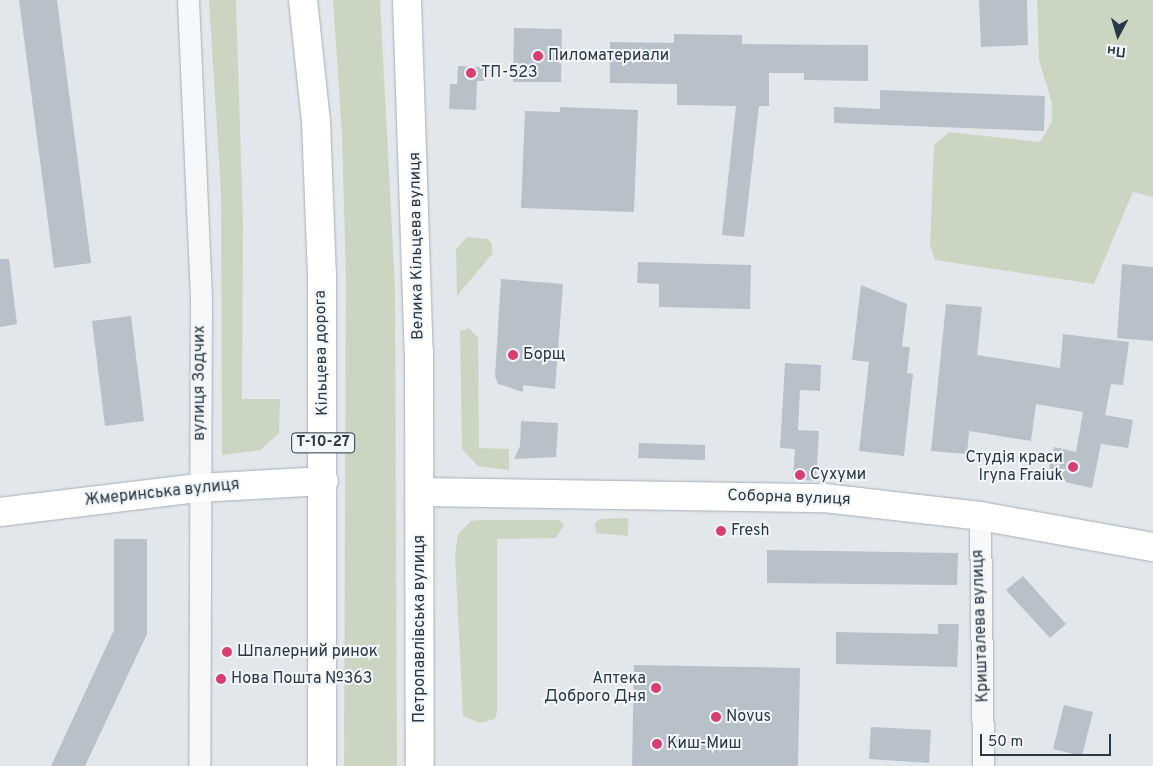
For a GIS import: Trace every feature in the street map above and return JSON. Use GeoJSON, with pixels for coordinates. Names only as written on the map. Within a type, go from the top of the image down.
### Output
{"type":"FeatureCollection","features":[{"type":"Feature","properties":{"kind":"main road","name":"Кільцева дорога"},"geometry":{"type":"LineString","coordinates":[[303,0],[316,121],[324,480],[322,766]]}},
{"type":"Feature","properties":{"kind":"main road","name":"Велика Кільцева вулиця"},"geometry":{"type":"LineString","coordinates":[[407,0],[416,184],[421,492]]}},
{"type":"Feature","properties":{"kind":"main road","name":"Жмеринська вулиця"},"geometry":{"type":"LineString","coordinates":[[0,512],[199,488],[324,480]]}},
{"type":"Feature","properties":{"kind":"main road","name":"Соборна вулиця"},"geometry":{"type":"LineString","coordinates":[[421,492],[825,498],[980,516],[1153,547]]}},
{"type":"Feature","properties":{"kind":"main road","name":"Петропавлівська вулиця"},"geometry":{"type":"LineString","coordinates":[[420,766],[421,492]]}},
{"type":"Feature","properties":{"kind":"street","name":"вулиця Зодчих"},"geometry":{"type":"LineString","coordinates":[[188,0],[200,295],[199,766]]}},
{"type":"Feature","properties":{"kind":"street","name":"Кришталева вулиця"},"geometry":{"type":"LineString","coordinates":[[980,516],[984,766]]}},
{"type":"Feature","properties":{"kind":"green space"},"geometry":{"type":"Polygon","coordinates":[[[209,0],[236,0],[243,224],[242,399],[280,399],[279,433],[261,450],[222,455],[221,192],[209,0]]]}},
{"type":"Feature","properties":{"kind":"green space"},"geometry":{"type":"Polygon","coordinates":[[[333,0],[380,0],[395,287],[397,766],[344,766],[346,280],[342,133],[333,0]]]}},
{"type":"Feature","properties":{"kind":"green space"},"geometry":{"type":"Polygon","coordinates":[[[1037,0],[1153,0],[1153,197],[1133,192],[1094,284],[935,260],[930,245],[934,145],[949,132],[1040,142],[1052,122],[1052,104],[1039,60],[1037,0]]]}},
{"type":"Feature","properties":{"kind":"green space"},"geometry":{"type":"Polygon","coordinates":[[[467,237],[488,239],[492,244],[492,254],[457,296],[456,249],[467,237]]]}},
{"type":"Feature","properties":{"kind":"green space"},"geometry":{"type":"Polygon","coordinates":[[[469,328],[478,338],[479,448],[509,449],[509,470],[478,466],[462,449],[460,331],[469,328]]]}},
{"type":"Feature","properties":{"kind":"green space"},"geometry":{"type":"Polygon","coordinates":[[[628,518],[628,536],[596,533],[595,523],[600,519],[628,518]]]}},
{"type":"Feature","properties":{"kind":"green space"},"geometry":{"type":"Polygon","coordinates":[[[559,520],[564,525],[556,538],[497,539],[497,712],[495,719],[480,723],[463,716],[455,555],[458,534],[471,521],[559,520]]]}},
{"type":"Feature","properties":{"kind":"building"},"geometry":{"type":"Polygon","coordinates":[[[19,0],[57,0],[91,263],[54,268],[19,0]]]}},
{"type":"Feature","properties":{"kind":"building"},"geometry":{"type":"Polygon","coordinates":[[[979,0],[1027,0],[1028,45],[981,47],[979,0]]]}},
{"type":"Feature","properties":{"kind":"building","name":"Пиломатериали"},"geometry":{"type":"Polygon","coordinates":[[[514,28],[562,29],[561,82],[513,82],[514,28]]]}},
{"type":"Feature","properties":{"kind":"building"},"geometry":{"type":"Polygon","coordinates":[[[674,34],[742,35],[742,44],[868,45],[868,81],[804,80],[804,73],[769,73],[769,106],[759,106],[744,237],[722,235],[736,106],[677,105],[677,84],[610,83],[610,42],[674,43],[674,34]]]}},
{"type":"Feature","properties":{"kind":"building"},"geometry":{"type":"Polygon","coordinates":[[[458,66],[485,67],[484,81],[477,81],[476,110],[449,109],[450,84],[457,84],[458,66]]]}},
{"type":"Feature","properties":{"kind":"building"},"geometry":{"type":"Polygon","coordinates":[[[880,90],[1045,96],[1044,131],[834,123],[834,107],[880,109],[880,90]]]}},
{"type":"Feature","properties":{"kind":"building"},"geometry":{"type":"Polygon","coordinates":[[[560,107],[638,110],[634,212],[521,208],[525,111],[560,112],[560,107]]]}},
{"type":"Feature","properties":{"kind":"building"},"geometry":{"type":"Polygon","coordinates":[[[0,259],[9,259],[17,324],[0,327],[0,259]]]}},
{"type":"Feature","properties":{"kind":"building"},"geometry":{"type":"Polygon","coordinates":[[[638,262],[751,265],[750,309],[659,307],[659,284],[637,283],[638,262]]]}},
{"type":"Feature","properties":{"kind":"building"},"geometry":{"type":"Polygon","coordinates":[[[1122,264],[1153,267],[1153,341],[1117,338],[1122,264]]]}},
{"type":"Feature","properties":{"kind":"building"},"geometry":{"type":"Polygon","coordinates":[[[501,279],[563,284],[555,389],[523,385],[523,392],[498,384],[495,376],[501,279]]]}},
{"type":"Feature","properties":{"kind":"building"},"geometry":{"type":"Polygon","coordinates":[[[861,285],[907,304],[902,347],[910,347],[907,373],[913,374],[904,456],[859,451],[869,362],[852,360],[861,285]]]}},
{"type":"Feature","properties":{"kind":"building"},"geometry":{"type":"Polygon","coordinates":[[[946,304],[982,307],[977,355],[1060,368],[1063,334],[1129,342],[1123,385],[1111,384],[1105,415],[1133,420],[1128,448],[1101,444],[1092,488],[1047,478],[1054,447],[1076,452],[1083,412],[1036,404],[1031,441],[969,431],[967,454],[931,451],[946,304]]]}},
{"type":"Feature","properties":{"kind":"building"},"geometry":{"type":"Polygon","coordinates":[[[131,316],[144,421],[105,426],[92,321],[131,316]]]}},
{"type":"Feature","properties":{"kind":"building"},"geometry":{"type":"Polygon","coordinates":[[[785,363],[821,365],[820,391],[800,390],[798,430],[819,431],[816,481],[793,479],[795,449],[780,448],[785,363]]]}},
{"type":"Feature","properties":{"kind":"building"},"geometry":{"type":"Polygon","coordinates":[[[521,421],[558,423],[556,457],[514,459],[520,446],[521,421]]]}},
{"type":"Feature","properties":{"kind":"building"},"geometry":{"type":"Polygon","coordinates":[[[639,443],[705,445],[705,460],[638,458],[639,443]]]}},
{"type":"Feature","properties":{"kind":"building"},"geometry":{"type":"Polygon","coordinates":[[[114,539],[147,539],[147,634],[85,766],[51,766],[114,630],[114,539]]]}},
{"type":"Feature","properties":{"kind":"building"},"geometry":{"type":"Polygon","coordinates":[[[767,550],[958,553],[957,585],[767,583],[767,550]]]}},
{"type":"Feature","properties":{"kind":"building"},"geometry":{"type":"Polygon","coordinates":[[[1023,576],[1066,624],[1050,638],[1006,590],[1023,576]]]}},
{"type":"Feature","properties":{"kind":"building"},"geometry":{"type":"Polygon","coordinates":[[[938,624],[959,624],[957,667],[836,664],[836,632],[938,634],[938,624]]]}},
{"type":"Feature","properties":{"kind":"building","name":"Novus"},"geometry":{"type":"Polygon","coordinates":[[[634,665],[800,668],[798,766],[632,766],[634,665]]]}},
{"type":"Feature","properties":{"kind":"building"},"geometry":{"type":"Polygon","coordinates":[[[1064,705],[1093,712],[1082,756],[1053,749],[1064,705]]]}},
{"type":"Feature","properties":{"kind":"building"},"geometry":{"type":"Polygon","coordinates":[[[871,727],[931,730],[929,763],[869,759],[871,727]]]}},
{"type":"Feature","properties":{"kind":"place","name":"Пиломатериали"},"geometry":{"type":"Point","coordinates":[538,56]}},
{"type":"Feature","properties":{"kind":"place","name":"ТП-523"},"geometry":{"type":"Point","coordinates":[471,73]}},
{"type":"Feature","properties":{"kind":"place","name":"Борщ"},"geometry":{"type":"Point","coordinates":[513,355]}},
{"type":"Feature","properties":{"kind":"place","name":"Студія краси Iryna Fraiuk"},"geometry":{"type":"Point","coordinates":[1073,467]}},
{"type":"Feature","properties":{"kind":"place","name":"Сухуми"},"geometry":{"type":"Point","coordinates":[800,475]}},
{"type":"Feature","properties":{"kind":"place","name":"Fresh"},"geometry":{"type":"Point","coordinates":[721,531]}},
{"type":"Feature","properties":{"kind":"place","name":"Шпалерний ринок"},"geometry":{"type":"Point","coordinates":[227,652]}},
{"type":"Feature","properties":{"kind":"place","name":"Нова Пошта №363"},"geometry":{"type":"Point","coordinates":[221,679]}},
{"type":"Feature","properties":{"kind":"place","name":"Аптека Доброго Дня"},"geometry":{"type":"Point","coordinates":[656,688]}},
{"type":"Feature","properties":{"kind":"place","name":"Novus"},"geometry":{"type":"Point","coordinates":[716,717]}},
{"type":"Feature","properties":{"kind":"place","name":"Киш-Миш"},"geometry":{"type":"Point","coordinates":[657,744]}}]}
